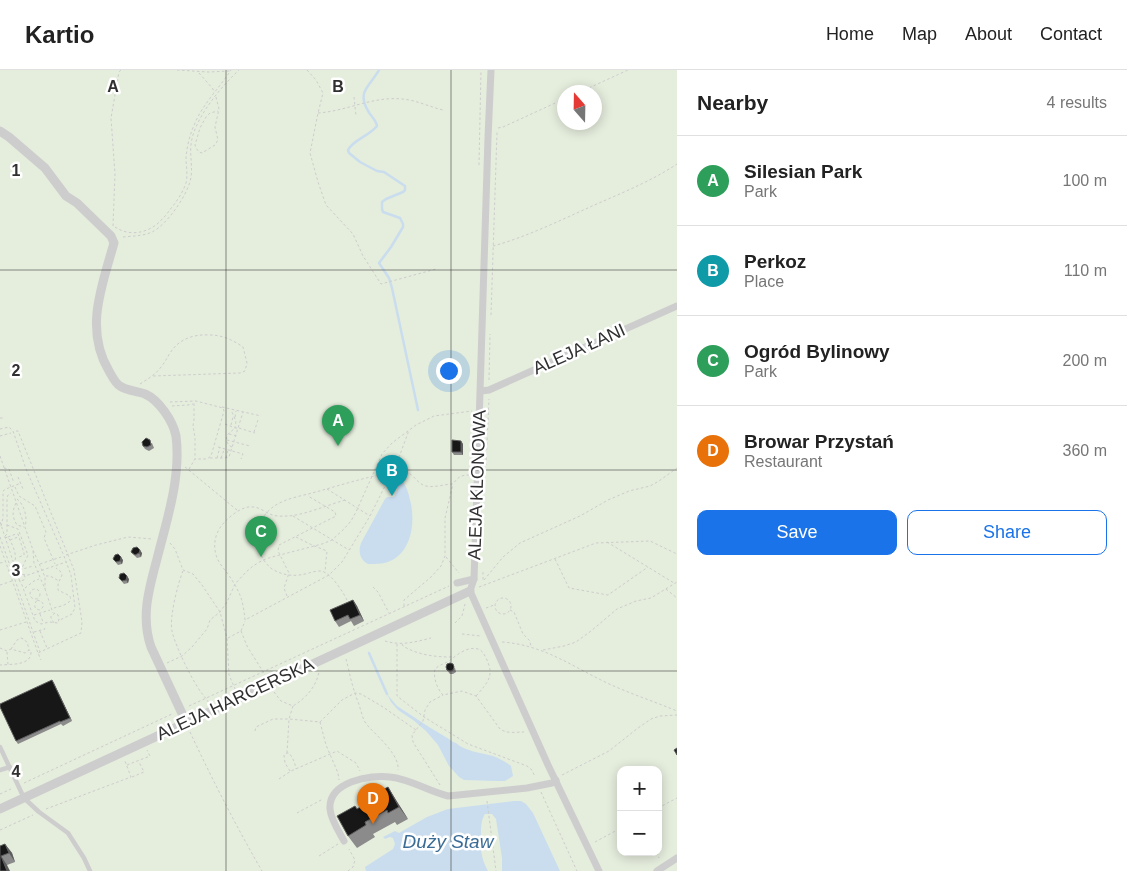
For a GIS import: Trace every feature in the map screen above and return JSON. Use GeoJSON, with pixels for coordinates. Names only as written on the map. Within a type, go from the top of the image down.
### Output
{"type":"FeatureCollection","features":[{"type":"Feature","properties":{"kind":"street","name":"ALEJA KLONOWA"},"geometry":{"type":"LineString","coordinates":[[470,591],[481,391],[491,70]]}},
{"type":"Feature","properties":{"kind":"street"},"geometry":{"type":"LineString","coordinates":[[0,132],[9,137],[44,168],[66,196],[77,203],[112,240],[96,315],[98,344],[116,382],[120,386],[145,394],[163,404],[175,433],[177,447],[176,479],[173,497],[149,588],[145,612],[148,639],[186,722]]}},
{"type":"Feature","properties":{"kind":"street","name":"ALEJA ŁANI"},"geometry":{"type":"LineString","coordinates":[[481,391],[489,390],[677,306]]}},
{"type":"Feature","properties":{"kind":"street"},"geometry":{"type":"LineString","coordinates":[[457,583],[470,580]]}},
{"type":"Feature","properties":{"kind":"street"},"geometry":{"type":"LineString","coordinates":[[470,591],[599,871]]}},
{"type":"Feature","properties":{"kind":"street","name":"ALEJA HARCERSKA"},"geometry":{"type":"LineString","coordinates":[[0,809],[470,591]]}},
{"type":"Feature","properties":{"kind":"street"},"geometry":{"type":"LineString","coordinates":[[344,841],[330,810],[334,795],[350,782],[370,777],[388,776],[417,784],[436,793],[448,796],[538,786],[552,783],[556,780]]}},
{"type":"Feature","properties":{"kind":"street"},"geometry":{"type":"LineString","coordinates":[[657,871],[677,858]]}},
{"type":"Feature","properties":{"kind":"lane"},"geometry":{"type":"LineString","coordinates":[[0,747],[24,798],[68,833],[90,871]]}},
{"type":"Feature","properties":{"kind":"lane"},"geometry":{"type":"LineString","coordinates":[[0,770],[10,768]]}},
{"type":"Feature","properties":{"kind":"path"},"geometry":{"type":"LineString","coordinates":[[112,240],[115,174],[110,118],[119,72],[121,70]]}},
{"type":"Feature","properties":{"kind":"path"},"geometry":{"type":"LineString","coordinates":[[177,70],[196,72],[231,70]]}},
{"type":"Feature","properties":{"kind":"path"},"geometry":{"type":"LineString","coordinates":[[113,225],[124,232],[138,232],[152,228],[164,218],[184,188],[187,176],[186,155],[190,135],[198,117],[231,70]]}},
{"type":"Feature","properties":{"kind":"path"},"geometry":{"type":"LineString","coordinates":[[126,237],[144,235],[154,231],[169,217],[184,197],[189,187],[191,147],[198,123],[216,96],[239,70]]}},
{"type":"Feature","properties":{"kind":"path"},"geometry":{"type":"LineString","coordinates":[[307,70],[316,80],[323,93],[310,153],[326,206],[353,234],[363,256],[376,278],[382,284],[436,269]]}},
{"type":"Feature","properties":{"kind":"path"},"geometry":{"type":"LineString","coordinates":[[595,85],[628,70]]}},
{"type":"Feature","properties":{"kind":"path"},"geometry":{"type":"LineString","coordinates":[[196,72],[204,77],[213,89],[214,94]]}},
{"type":"Feature","properties":{"kind":"path"},"geometry":{"type":"LineString","coordinates":[[216,96],[218,99],[218,111],[215,130],[218,139],[215,145],[202,153],[195,145],[202,123],[208,114],[218,111]]}},
{"type":"Feature","properties":{"kind":"path"},"geometry":{"type":"LineString","coordinates":[[354,97],[356,116]]}},
{"type":"Feature","properties":{"kind":"path"},"geometry":{"type":"LineString","coordinates":[[318,113],[392,98],[409,100],[443,110]]}},
{"type":"Feature","properties":{"kind":"path"},"geometry":{"type":"LineString","coordinates":[[491,317],[497,128],[557,102]]}},
{"type":"Feature","properties":{"kind":"path"},"geometry":{"type":"LineString","coordinates":[[485,246],[493,246],[515,239],[577,213],[653,178],[677,164]]}},
{"type":"Feature","properties":{"kind":"path"},"geometry":{"type":"LineString","coordinates":[[136,385],[153,376],[179,343],[187,338],[201,335],[219,336],[243,347],[247,363],[245,371],[240,373],[153,376]]}},
{"type":"Feature","properties":{"kind":"path"},"geometry":{"type":"LineString","coordinates":[[486,470],[490,335]]}},
{"type":"Feature","properties":{"kind":"path"},"geometry":{"type":"LineString","coordinates":[[163,404],[170,402],[194,402],[261,416]]}},
{"type":"Feature","properties":{"kind":"path"},"geometry":{"type":"LineString","coordinates":[[194,402],[195,459],[189,470],[238,511]]}},
{"type":"Feature","properties":{"kind":"path"},"geometry":{"type":"LineString","coordinates":[[209,458],[224,411],[222,407]]}},
{"type":"Feature","properties":{"kind":"path"},"geometry":{"type":"LineString","coordinates":[[231,409],[236,421],[235,429],[228,433],[226,439],[229,446],[233,448]]}},
{"type":"Feature","properties":{"kind":"path"},"geometry":{"type":"LineString","coordinates":[[231,426],[236,410]]}},
{"type":"Feature","properties":{"kind":"path"},"geometry":{"type":"LineString","coordinates":[[160,667],[182,656],[207,630],[210,620],[220,612],[235,584],[246,572],[263,560],[332,540],[344,530],[351,522],[358,508],[382,454],[392,443],[416,425],[439,414],[480,410]]}},
{"type":"Feature","properties":{"kind":"path"},"geometry":{"type":"LineString","coordinates":[[195,459],[229,457],[243,412]]}},
{"type":"Feature","properties":{"kind":"path"},"geometry":{"type":"LineString","coordinates":[[234,417],[241,419]]}},
{"type":"Feature","properties":{"kind":"path"},"geometry":{"type":"LineString","coordinates":[[225,424],[254,433],[258,420]]}},
{"type":"Feature","properties":{"kind":"path"},"geometry":{"type":"LineString","coordinates":[[0,430],[12,428],[26,469],[66,562],[75,606],[72,614],[63,618],[58,623],[40,624],[34,621],[0,522]]}},
{"type":"Feature","properties":{"kind":"path"},"geometry":{"type":"LineString","coordinates":[[16,431],[18,431],[74,570],[82,622],[81,633],[39,652]]}},
{"type":"Feature","properties":{"kind":"path"},"geometry":{"type":"LineString","coordinates":[[245,620],[329,575],[342,562],[370,516],[392,473],[408,431]]}},
{"type":"Feature","properties":{"kind":"path"},"geometry":{"type":"LineString","coordinates":[[0,436],[11,433]]}},
{"type":"Feature","properties":{"kind":"path"},"geometry":{"type":"LineString","coordinates":[[228,433],[236,436]]}},
{"type":"Feature","properties":{"kind":"path"},"geometry":{"type":"LineString","coordinates":[[226,439],[250,446]]}},
{"type":"Feature","properties":{"kind":"path"},"geometry":{"type":"LineString","coordinates":[[217,459],[219,447],[243,454],[241,459]]}},
{"type":"Feature","properties":{"kind":"path"},"geometry":{"type":"LineString","coordinates":[[221,458],[224,448]]}},
{"type":"Feature","properties":{"kind":"path"},"geometry":{"type":"LineString","coordinates":[[225,458],[228,450]]}},
{"type":"Feature","properties":{"kind":"path"},"geometry":{"type":"LineString","coordinates":[[0,456],[33,550],[42,570],[45,589]]}},
{"type":"Feature","properties":{"kind":"path"},"geometry":{"type":"LineString","coordinates":[[4,468],[9,469],[14,483]]}},
{"type":"Feature","properties":{"kind":"path"},"geometry":{"type":"LineString","coordinates":[[483,565],[483,581],[503,557],[520,542],[580,516],[608,500],[629,491],[650,486],[677,468]]}},
{"type":"Feature","properties":{"kind":"path"},"geometry":{"type":"LineString","coordinates":[[347,600],[326,572],[319,570],[288,576],[272,568],[263,560],[257,537],[258,526],[266,512],[279,503],[306,494],[404,471],[422,485],[431,487],[453,484]]}},
{"type":"Feature","properties":{"kind":"path"},"geometry":{"type":"LineString","coordinates":[[404,607],[404,600],[441,566],[445,556],[445,518],[453,484],[457,478],[470,475]]}},
{"type":"Feature","properties":{"kind":"path"},"geometry":{"type":"LineString","coordinates":[[18,477],[23,490]]}},
{"type":"Feature","properties":{"kind":"path"},"geometry":{"type":"LineString","coordinates":[[1,526],[3,518],[2,494],[4,490],[21,483]]}},
{"type":"Feature","properties":{"kind":"path"},"geometry":{"type":"LineString","coordinates":[[15,487],[19,496],[35,506],[46,532],[44,538],[54,564]]}},
{"type":"Feature","properties":{"kind":"path"},"geometry":{"type":"LineString","coordinates":[[326,489],[370,516]]}},
{"type":"Feature","properties":{"kind":"path"},"geometry":{"type":"LineString","coordinates":[[6,537],[7,498],[11,494]]}},
{"type":"Feature","properties":{"kind":"path"},"geometry":{"type":"LineString","coordinates":[[288,597],[284,588],[289,570],[278,550],[279,545],[336,516],[334,512],[306,494]]}},
{"type":"Feature","properties":{"kind":"path"},"geometry":{"type":"LineString","coordinates":[[15,498],[21,502],[27,520],[25,527]]}},
{"type":"Feature","properties":{"kind":"path"},"geometry":{"type":"LineString","coordinates":[[293,706],[281,701],[275,694],[247,646],[241,631],[245,620],[243,600],[217,556],[216,536],[226,519],[246,507],[252,506],[274,516],[292,515],[345,500]]}},
{"type":"Feature","properties":{"kind":"path"},"geometry":{"type":"LineString","coordinates":[[16,503],[12,513],[17,525],[25,527]]}},
{"type":"Feature","properties":{"kind":"path"},"geometry":{"type":"LineString","coordinates":[[292,515],[350,550]]}},
{"type":"Feature","properties":{"kind":"path"},"geometry":{"type":"LineString","coordinates":[[7,525],[18,529],[28,555],[22,568]]}},
{"type":"Feature","properties":{"kind":"path"},"geometry":{"type":"LineString","coordinates":[[20,533],[24,531]]}},
{"type":"Feature","properties":{"kind":"path"},"geometry":{"type":"LineString","coordinates":[[6,537],[16,534],[19,537],[24,555],[16,558],[14,562]]}},
{"type":"Feature","properties":{"kind":"path"},"geometry":{"type":"LineString","coordinates":[[296,536],[327,551],[326,572]]}},
{"type":"Feature","properties":{"kind":"path"},"geometry":{"type":"LineString","coordinates":[[0,537],[32,633]]}},
{"type":"Feature","properties":{"kind":"path"},"geometry":{"type":"LineString","coordinates":[[6,537],[10,540],[16,558]]}},
{"type":"Feature","properties":{"kind":"path"},"geometry":{"type":"LineString","coordinates":[[10,540],[19,537]]}},
{"type":"Feature","properties":{"kind":"path"},"geometry":{"type":"LineString","coordinates":[[67,555],[96,545],[128,538],[169,542],[175,549],[184,570],[193,574],[220,612],[227,638],[229,675],[235,689]]}},
{"type":"Feature","properties":{"kind":"path"},"geometry":{"type":"LineString","coordinates":[[455,623],[462,616],[470,591],[596,542],[650,541],[677,554]]}},
{"type":"Feature","properties":{"kind":"path"},"geometry":{"type":"LineString","coordinates":[[606,542],[674,583]]}},
{"type":"Feature","properties":{"kind":"path"},"geometry":{"type":"LineString","coordinates":[[0,546],[12,581],[18,590]]}},
{"type":"Feature","properties":{"kind":"path"},"geometry":{"type":"LineString","coordinates":[[33,550],[33,560],[53,614],[49,622]]}},
{"type":"Feature","properties":{"kind":"path"},"geometry":{"type":"LineString","coordinates":[[445,556],[460,575],[470,580]]}},
{"type":"Feature","properties":{"kind":"path"},"geometry":{"type":"LineString","coordinates":[[40,564],[62,557]]}},
{"type":"Feature","properties":{"kind":"path"},"geometry":{"type":"LineString","coordinates":[[554,558],[569,588],[608,595],[648,568]]}},
{"type":"Feature","properties":{"kind":"path"},"geometry":{"type":"LineString","coordinates":[[0,563],[6,561]]}},
{"type":"Feature","properties":{"kind":"path"},"geometry":{"type":"LineString","coordinates":[[14,562],[26,569],[33,566]]}},
{"type":"Feature","properties":{"kind":"path"},"geometry":{"type":"LineString","coordinates":[[18,577],[66,562]]}},
{"type":"Feature","properties":{"kind":"path"},"geometry":{"type":"LineString","coordinates":[[54,608],[70,602],[71,599],[70,596],[58,590],[62,574],[56,568]]}},
{"type":"Feature","properties":{"kind":"path"},"geometry":{"type":"LineString","coordinates":[[184,570],[180,578],[172,631],[182,656],[200,691],[208,702]]}},
{"type":"Feature","properties":{"kind":"path"},"geometry":{"type":"LineString","coordinates":[[17,571],[23,575],[24,580]]}},
{"type":"Feature","properties":{"kind":"path"},"geometry":{"type":"LineString","coordinates":[[22,585],[28,575]]}},
{"type":"Feature","properties":{"kind":"path"},"geometry":{"type":"LineString","coordinates":[[46,576],[60,581]]}},
{"type":"Feature","properties":{"kind":"path"},"geometry":{"type":"LineString","coordinates":[[25,588],[39,579]]}},
{"type":"Feature","properties":{"kind":"path"},"geometry":{"type":"LineString","coordinates":[[19,580],[24,580]]}},
{"type":"Feature","properties":{"kind":"path"},"geometry":{"type":"LineString","coordinates":[[0,584],[12,581]]}},
{"type":"Feature","properties":{"kind":"path"},"geometry":{"type":"LineString","coordinates":[[542,650],[576,642],[617,609],[636,601],[651,598],[677,582]]}},
{"type":"Feature","properties":{"kind":"path","name":"ALEJA HARCERSKA"},"geometry":{"type":"LineString","coordinates":[[22,783],[457,583]]}},
{"type":"Feature","properties":{"kind":"path"},"geometry":{"type":"LineString","coordinates":[[373,587],[389,613]]}},
{"type":"Feature","properties":{"kind":"path"},"geometry":{"type":"LineString","coordinates":[[666,589],[677,598]]}},
{"type":"Feature","properties":{"kind":"path"},"geometry":{"type":"LineString","coordinates":[[26,597],[31,596],[37,600],[40,594],[37,590],[32,590],[31,596]]}},
{"type":"Feature","properties":{"kind":"path"},"geometry":{"type":"LineString","coordinates":[[487,608],[495,605],[498,599],[501,598],[507,599],[511,604],[510,610],[502,614],[495,605]]}},
{"type":"Feature","properties":{"kind":"path"},"geometry":{"type":"LineString","coordinates":[[34,615],[50,610]]}},
{"type":"Feature","properties":{"kind":"path"},"geometry":{"type":"LineString","coordinates":[[510,610],[514,612],[523,634],[530,640],[531,648]]}},
{"type":"Feature","properties":{"kind":"path"},"geometry":{"type":"LineString","coordinates":[[40,613],[43,622]]}},
{"type":"Feature","properties":{"kind":"path"},"geometry":{"type":"LineString","coordinates":[[53,614],[63,618]]}},
{"type":"Feature","properties":{"kind":"path"},"geometry":{"type":"LineString","coordinates":[[28,617],[27,622],[41,660]]}},
{"type":"Feature","properties":{"kind":"path"},"geometry":{"type":"LineString","coordinates":[[51,618],[54,623]]}},
{"type":"Feature","properties":{"kind":"path"},"geometry":{"type":"LineString","coordinates":[[0,630],[27,622]]}},
{"type":"Feature","properties":{"kind":"path"},"geometry":{"type":"LineString","coordinates":[[32,633],[45,629],[44,627]]}},
{"type":"Feature","properties":{"kind":"path"},"geometry":{"type":"LineString","coordinates":[[360,627],[362,631]]}},
{"type":"Feature","properties":{"kind":"path"},"geometry":{"type":"LineString","coordinates":[[40,631],[47,649]]}},
{"type":"Feature","properties":{"kind":"path"},"geometry":{"type":"LineString","coordinates":[[227,638],[241,631]]}},
{"type":"Feature","properties":{"kind":"path"},"geometry":{"type":"LineString","coordinates":[[462,634],[476,637],[485,636],[498,642],[542,650],[563,659],[606,683],[677,710]]}},
{"type":"Feature","properties":{"kind":"path"},"geometry":{"type":"LineString","coordinates":[[370,636],[398,644],[431,638]]}},
{"type":"Feature","properties":{"kind":"path"},"geometry":{"type":"LineString","coordinates":[[0,665],[23,663],[29,660],[32,654],[28,643],[21,638],[17,640],[11,650]]}},
{"type":"Feature","properties":{"kind":"path"},"geometry":{"type":"LineString","coordinates":[[398,644],[397,696],[424,717],[468,744],[527,766],[532,770],[577,871]]}},
{"type":"Feature","properties":{"kind":"path"},"geometry":{"type":"LineString","coordinates":[[402,644],[402,646],[408,649],[426,655],[453,658]]}},
{"type":"Feature","properties":{"kind":"path"},"geometry":{"type":"LineString","coordinates":[[0,648],[7,651],[25,653],[30,650]]}},
{"type":"Feature","properties":{"kind":"path"},"geometry":{"type":"LineString","coordinates":[[443,695],[439,691],[434,672],[437,667],[461,652],[476,648],[482,652],[490,665],[488,681],[476,696]]}},
{"type":"Feature","properties":{"kind":"path"},"geometry":{"type":"LineString","coordinates":[[344,649],[362,715],[366,724],[378,735],[399,765],[397,778]]}},
{"type":"Feature","properties":{"kind":"path"},"geometry":{"type":"LineString","coordinates":[[482,652],[486,650]]}},
{"type":"Feature","properties":{"kind":"path"},"geometry":{"type":"LineString","coordinates":[[7,651],[8,665]]}},
{"type":"Feature","properties":{"kind":"path"},"geometry":{"type":"LineString","coordinates":[[449,661],[450,666]]}},
{"type":"Feature","properties":{"kind":"path"},"geometry":{"type":"LineString","coordinates":[[291,771],[285,763],[284,755],[287,753],[290,719],[293,706],[304,698],[315,685],[319,669],[316,662]]}},
{"type":"Feature","properties":{"kind":"path"},"geometry":{"type":"LineString","coordinates":[[448,796],[413,742],[412,735],[423,721],[424,710],[430,702],[443,695],[462,692],[476,696],[500,729],[510,733],[528,732]]}},
{"type":"Feature","properties":{"kind":"path"},"geometry":{"type":"LineString","coordinates":[[320,722],[342,700],[355,694],[360,694],[417,729]]}},
{"type":"Feature","properties":{"kind":"path"},"geometry":{"type":"LineString","coordinates":[[556,780],[609,751],[651,720],[660,716],[677,715]]}},
{"type":"Feature","properties":{"kind":"path"},"geometry":{"type":"LineString","coordinates":[[255,731],[256,727],[273,719],[320,722]]}},
{"type":"Feature","properties":{"kind":"path"},"geometry":{"type":"LineString","coordinates":[[186,722],[241,834],[262,871]]}},
{"type":"Feature","properties":{"kind":"path"},"geometry":{"type":"LineString","coordinates":[[297,813],[338,790],[338,773],[326,745],[320,722]]}},
{"type":"Feature","properties":{"kind":"path"},"geometry":{"type":"LineString","coordinates":[[279,779],[291,771],[337,751],[356,762],[360,772]]}},
{"type":"Feature","properties":{"kind":"path"},"geometry":{"type":"LineString","coordinates":[[287,753],[292,757],[296,769]]}},
{"type":"Feature","properties":{"kind":"path"},"geometry":{"type":"LineString","coordinates":[[0,830],[40,812],[144,772],[139,760]]}},
{"type":"Feature","properties":{"kind":"path"},"geometry":{"type":"LineString","coordinates":[[126,766],[132,777]]}},
{"type":"Feature","properties":{"kind":"path"},"geometry":{"type":"LineString","coordinates":[[0,794],[13,788]]}},
{"type":"Feature","properties":{"kind":"path"},"geometry":{"type":"LineString","coordinates":[[662,806],[677,798]]}},
{"type":"Feature","properties":{"kind":"path"},"geometry":{"type":"LineString","coordinates":[[487,804],[496,871]]}},
{"type":"Feature","properties":{"kind":"path"},"geometry":{"type":"LineString","coordinates":[[587,846],[617,830]]}},
{"type":"Feature","properties":{"kind":"path"},"geometry":{"type":"LineString","coordinates":[[319,856],[335,846]]}},
{"type":"Feature","properties":{"kind":"path"},"geometry":{"type":"LineString","coordinates":[[348,871],[353,867],[355,860],[350,851]]}},
{"type":"Feature","properties":{"kind":"green space"},"geometry":{"type":"Polygon","coordinates":[[[0,70],[677,70],[677,871],[0,871],[0,70]]]}},
{"type":"Feature","properties":{"kind":"water"},"geometry":{"type":"Polygon","coordinates":[[[403,482],[411,504],[412,529],[410,537],[402,552],[396,558],[381,564],[368,564],[360,555],[361,543],[385,499],[387,497],[394,497],[398,483],[403,482]]]}},
{"type":"Feature","properties":{"kind":"water"},"geometry":{"type":"Polygon","coordinates":[[[387,694],[397,706],[459,746],[493,756],[507,763],[511,766],[513,776],[505,781],[464,780],[459,777],[449,766],[438,745],[426,731],[398,710],[387,694]]]}},
{"type":"Feature","properties":{"kind":"water","name":"Duży Staw"},"geometry":{"type":"Polygon","coordinates":[[[521,801],[526,804],[533,813],[560,871],[502,871],[496,819],[492,814],[485,814],[482,824],[481,849],[482,858],[488,871],[366,871],[365,867],[393,849],[395,844],[393,838],[385,839],[383,837],[395,831],[399,833],[427,817],[448,809],[521,801]]]}},
{"type":"Feature","properties":{"kind":"building"},"geometry":{"type":"Polygon","coordinates":[[[146,438],[150,440],[151,445],[147,447],[143,446],[142,442],[146,438]]]}},
{"type":"Feature","properties":{"kind":"building"},"geometry":{"type":"Polygon","coordinates":[[[452,440],[461,441],[461,452],[452,452],[452,440]]]}},
{"type":"Feature","properties":{"kind":"building"},"geometry":{"type":"Polygon","coordinates":[[[137,547],[140,550],[135,555],[131,552],[133,548],[137,547]]]}},
{"type":"Feature","properties":{"kind":"building"},"geometry":{"type":"Polygon","coordinates":[[[118,554],[121,557],[120,561],[116,562],[113,559],[118,554]]]}},
{"type":"Feature","properties":{"kind":"building"},"geometry":{"type":"Polygon","coordinates":[[[124,573],[127,576],[126,580],[122,581],[119,578],[120,574],[124,573]]]}},
{"type":"Feature","properties":{"kind":"building"},"geometry":{"type":"Polygon","coordinates":[[[353,600],[360,615],[350,619],[348,615],[335,621],[330,610],[353,600]]]}},
{"type":"Feature","properties":{"kind":"building"},"geometry":{"type":"Polygon","coordinates":[[[450,663],[454,667],[450,671],[446,667],[450,663]]]}},
{"type":"Feature","properties":{"kind":"building"},"geometry":{"type":"Polygon","coordinates":[[[52,680],[70,718],[16,741],[0,704],[52,680]]]}},
{"type":"Feature","properties":{"kind":"building"},"geometry":{"type":"Polygon","coordinates":[[[388,787],[399,807],[388,813],[387,810],[365,822],[366,825],[348,836],[337,816],[355,806],[357,809],[379,796],[377,793],[388,787]]]}},
{"type":"Feature","properties":{"kind":"building"},"geometry":{"type":"Polygon","coordinates":[[[5,844],[9,853],[1,856],[7,871],[0,871],[0,846],[5,844]]]}},
{"type":"Feature","properties":{"kind":"waterway"},"geometry":{"type":"LineString","coordinates":[[379,70],[364,93],[364,103],[377,126],[354,143],[348,150],[360,162],[377,171],[384,172],[405,186],[403,192],[382,202],[383,212],[400,218],[403,227],[379,263],[389,278],[392,288],[418,410]]}},
{"type":"Feature","properties":{"kind":"waterway"},"geometry":{"type":"LineString","coordinates":[[369,653],[387,694]]}},
{"type":"Feature","properties":{"kind":"place","name":"Silesian Park"},"geometry":{"type":"Point","coordinates":[338,446]}},
{"type":"Feature","properties":{"kind":"place","name":"Perkoz"},"geometry":{"type":"Point","coordinates":[392,496]}},
{"type":"Feature","properties":{"kind":"place","name":"Ogród Bylinowy"},"geometry":{"type":"Point","coordinates":[261,557]}},
{"type":"Feature","properties":{"kind":"place","name":"Browar Przystań"},"geometry":{"type":"Point","coordinates":[373,824]}}]}
